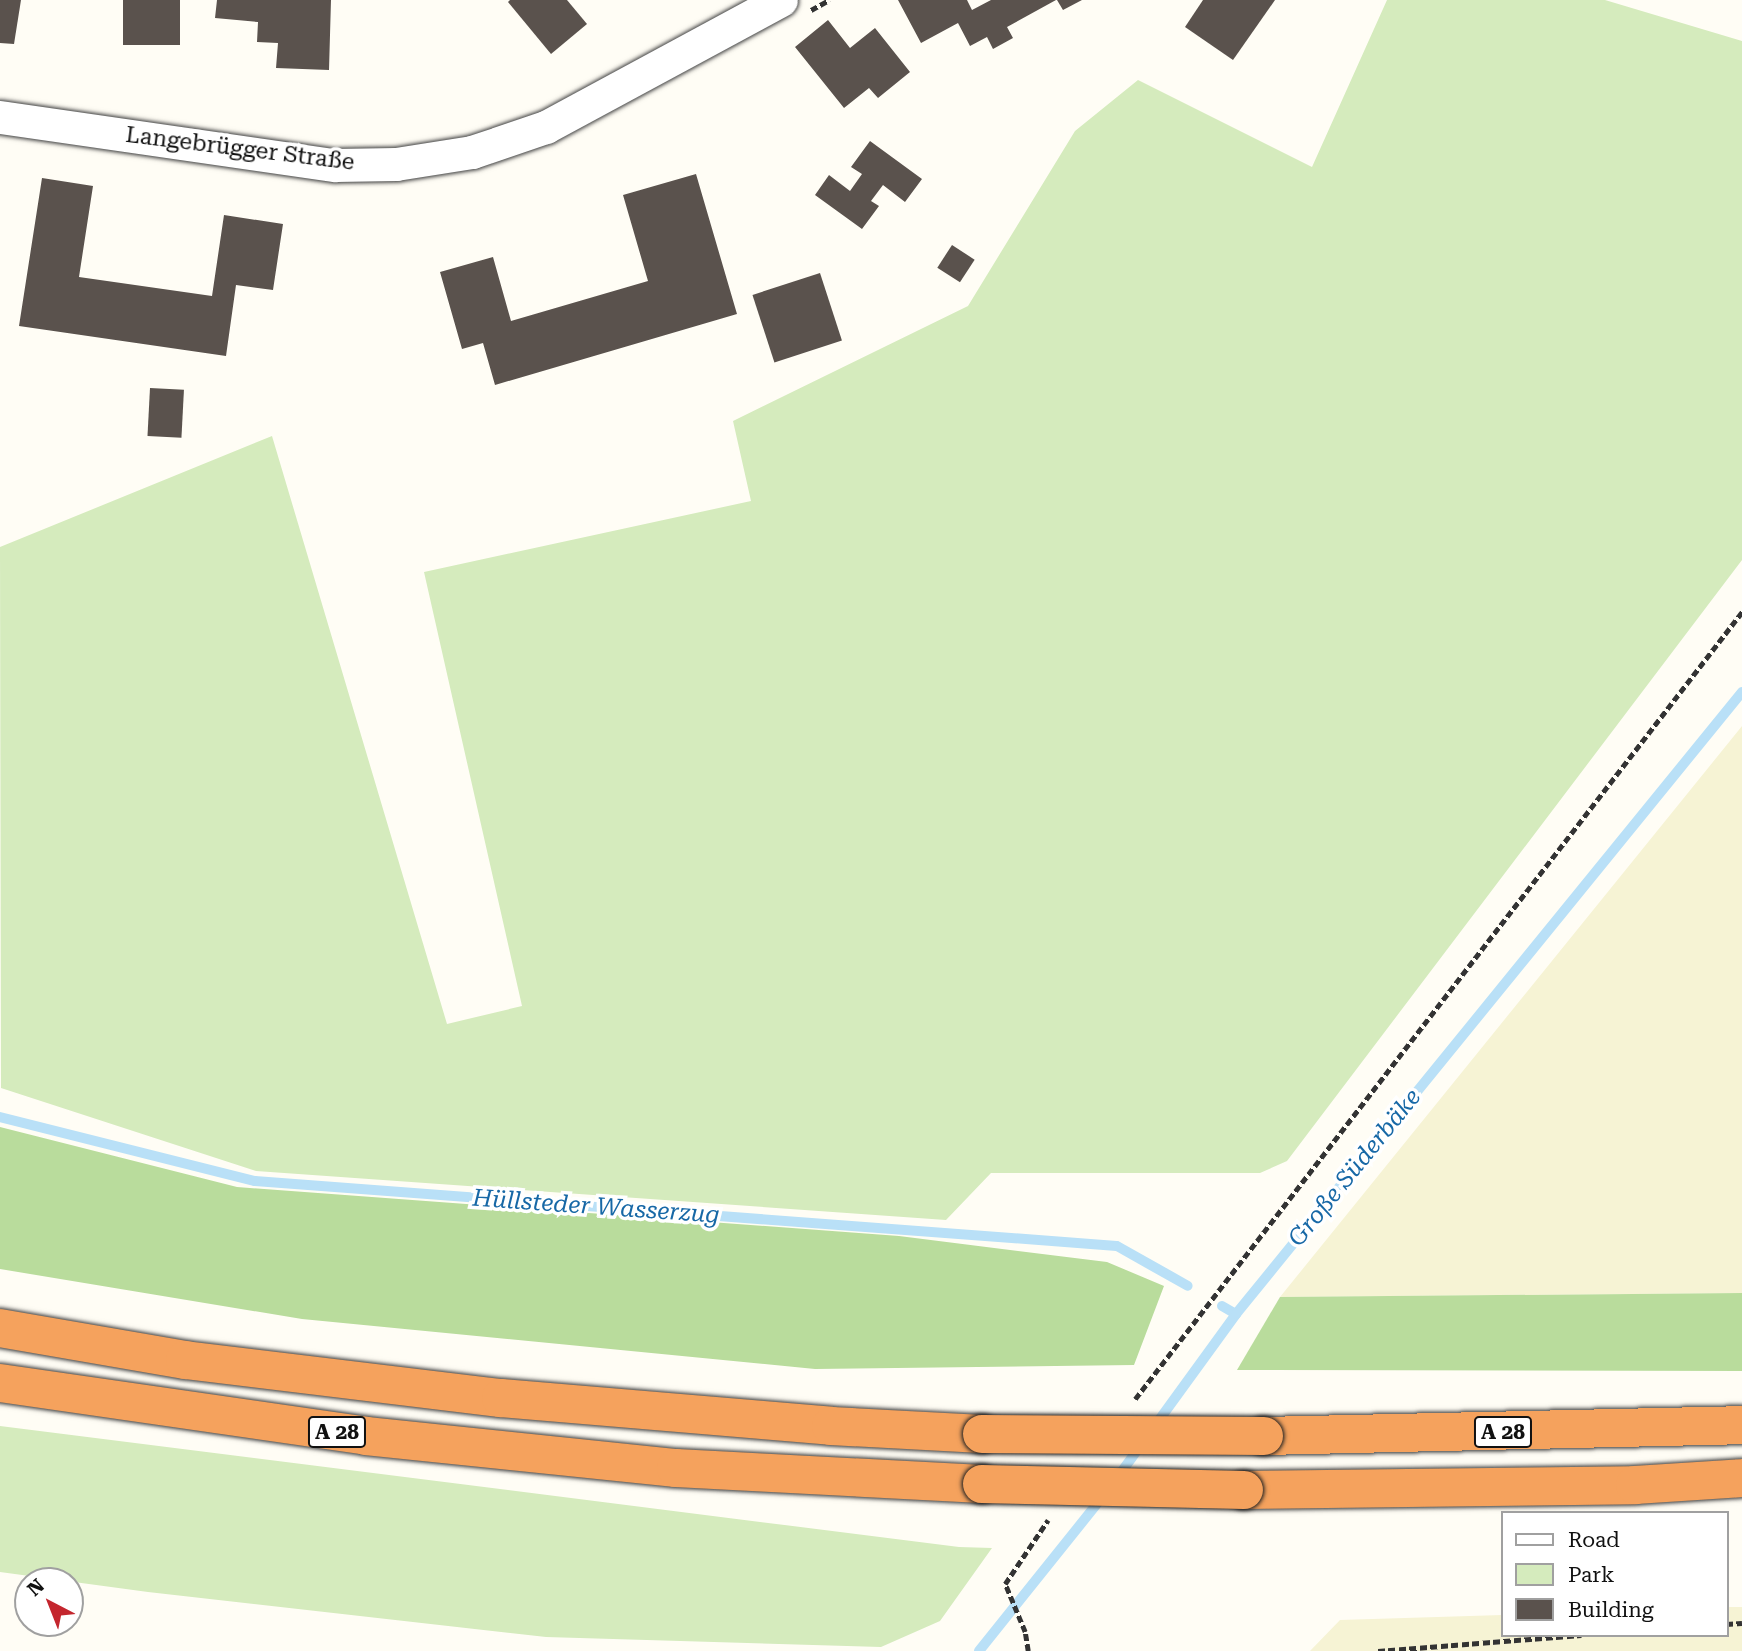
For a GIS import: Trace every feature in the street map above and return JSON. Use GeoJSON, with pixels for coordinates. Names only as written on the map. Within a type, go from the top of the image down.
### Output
{"type":"FeatureCollection","features":[{"type":"Feature","properties":{"kind":"highway","name":"A 28"},"geometry":{"type":"LineString","coordinates":[[0,1328],[185,1360],[501,1398],[831,1426],[982,1434],[1264,1436],[1742,1425]]}},
{"type":"Feature","properties":{"kind":"highway","name":"A 28"},"geometry":{"type":"LineString","coordinates":[[0,1383],[460,1446],[676,1468],[982,1484],[1244,1490],[1622,1486],[1742,1478]]}},
{"type":"Feature","properties":{"kind":"street","name":"Langebrügger Straße"},"geometry":{"type":"LineString","coordinates":[[0,117],[335,165],[396,164],[472,152],[546,127],[780,0]]}},
{"type":"Feature","properties":{"kind":"path"},"geometry":{"type":"LineString","coordinates":[[1168,1354],[1742,612]]}},
{"type":"Feature","properties":{"kind":"path"},"geometry":{"type":"LineString","coordinates":[[1007,1593],[1025,1632],[1028,1651]]}},
{"type":"Feature","properties":{"kind":"path"},"geometry":{"type":"LineString","coordinates":[[1378,1651],[1556,1637]]}},
{"type":"Feature","properties":{"kind":"shaded area"},"geometry":{"type":"Polygon","coordinates":[[[1742,726],[1742,1293],[1280,1297],[1738,731],[1742,726]]]}},
{"type":"Feature","properties":{"kind":"shaded area"},"geometry":{"type":"Polygon","coordinates":[[[1728,1607],[1742,1607],[1742,1651],[1310,1651],[1340,1620],[1500,1615],[1500,1637],[1728,1637],[1728,1607]]]}},
{"type":"Feature","properties":{"kind":"green space"},"geometry":{"type":"Polygon","coordinates":[[[1387,0],[1605,0],[1742,41],[1742,560],[1287,1161],[1260,1173],[991,1173],[946,1220],[256,1171],[1,1088],[0,547],[272,436],[447,1024],[522,1006],[424,572],[751,501],[733,421],[968,306],[1075,131],[1138,80],[1312,167],[1387,0]]]}},
{"type":"Feature","properties":{"kind":"green space"},"geometry":{"type":"Polygon","coordinates":[[[0,1127],[237,1187],[899,1236],[1107,1262],[1164,1286],[1134,1365],[815,1369],[302,1319],[0,1269],[0,1127]]]}},
{"type":"Feature","properties":{"kind":"green space"},"geometry":{"type":"Polygon","coordinates":[[[1742,1293],[1742,1371],[1237,1370],[1280,1297],[1742,1293]]]}},
{"type":"Feature","properties":{"kind":"green space"},"geometry":{"type":"Polygon","coordinates":[[[0,1426],[959,1547],[992,1548],[940,1621],[881,1647],[546,1637],[84,1583],[84,1567],[14,1567],[14,1574],[0,1572],[0,1426]]]}},
{"type":"Feature","properties":{"kind":"building"},"geometry":{"type":"Polygon","coordinates":[[[0,0],[21,0],[14,44],[0,43],[0,0]]]}},
{"type":"Feature","properties":{"kind":"building"},"geometry":{"type":"Polygon","coordinates":[[[123,0],[180,0],[180,45],[123,45],[123,0]]]}},
{"type":"Feature","properties":{"kind":"building"},"geometry":{"type":"Polygon","coordinates":[[[217,0],[331,0],[329,70],[276,68],[278,43],[257,42],[258,22],[215,18],[217,0]]]}},
{"type":"Feature","properties":{"kind":"building"},"geometry":{"type":"Polygon","coordinates":[[[567,0],[587,24],[551,54],[508,2],[567,0]]]}},
{"type":"Feature","properties":{"kind":"building"},"geometry":{"type":"Polygon","coordinates":[[[898,0],[967,0],[972,10],[991,0],[1056,0],[1007,27],[1013,38],[993,49],[987,37],[970,46],[958,23],[921,43],[898,0]]]}},
{"type":"Feature","properties":{"kind":"building"},"geometry":{"type":"Polygon","coordinates":[[[1057,0],[1082,0],[1063,10],[1057,0]]]}},
{"type":"Feature","properties":{"kind":"building"},"geometry":{"type":"Polygon","coordinates":[[[1203,0],[1275,0],[1233,60],[1185,27],[1203,0]]]}},
{"type":"Feature","properties":{"kind":"building"},"geometry":{"type":"Polygon","coordinates":[[[828,20],[850,48],[875,28],[910,72],[878,98],[869,88],[844,108],[795,47],[828,20]]]}},
{"type":"Feature","properties":{"kind":"building"},"geometry":{"type":"Polygon","coordinates":[[[870,141],[922,179],[905,202],[883,185],[871,201],[879,206],[862,229],[815,195],[829,175],[850,191],[862,174],[851,167],[870,141]]]}},
{"type":"Feature","properties":{"kind":"building"},"geometry":{"type":"Polygon","coordinates":[[[696,174],[737,314],[495,385],[483,343],[462,349],[440,272],[493,257],[511,321],[648,281],[623,195],[696,174]]]}},
{"type":"Feature","properties":{"kind":"building"},"geometry":{"type":"Polygon","coordinates":[[[42,178],[93,186],[79,277],[212,296],[224,215],[283,224],[273,290],[236,285],[226,356],[19,326],[42,178]]]}},
{"type":"Feature","properties":{"kind":"building"},"geometry":{"type":"Polygon","coordinates":[[[952,245],[975,260],[960,282],[937,268],[952,245]]]}},
{"type":"Feature","properties":{"kind":"building"},"geometry":{"type":"Polygon","coordinates":[[[820,273],[842,341],[774,362],[752,295],[820,273]]]}},
{"type":"Feature","properties":{"kind":"building"},"geometry":{"type":"Polygon","coordinates":[[[150,388],[184,390],[181,438],[147,436],[150,388]]]}},
{"type":"Feature","properties":{"kind":"waterway","name":"Große Süderbäke"},"geometry":{"type":"LineString","coordinates":[[1154,1427],[1236,1314],[1742,692]]}},
{"type":"Feature","properties":{"kind":"waterway","name":"Hüllsteder Wasserzug"},"geometry":{"type":"LineString","coordinates":[[0,1117],[255,1181],[1117,1246],[1188,1286]]}},
{"type":"Feature","properties":{"kind":"waterway","name":"Hüllsteder Wasserzug"},"geometry":{"type":"LineString","coordinates":[[1222,1306],[1236,1314]]}},
{"type":"Feature","properties":{"kind":"waterway","name":"Große Süderbäke"},"geometry":{"type":"LineString","coordinates":[[1117,1478],[1141,1445]]}},
{"type":"Feature","properties":{"kind":"waterway","name":"Große Süderbäke"},"geometry":{"type":"LineString","coordinates":[[979,1651],[1104,1495]]}}]}
